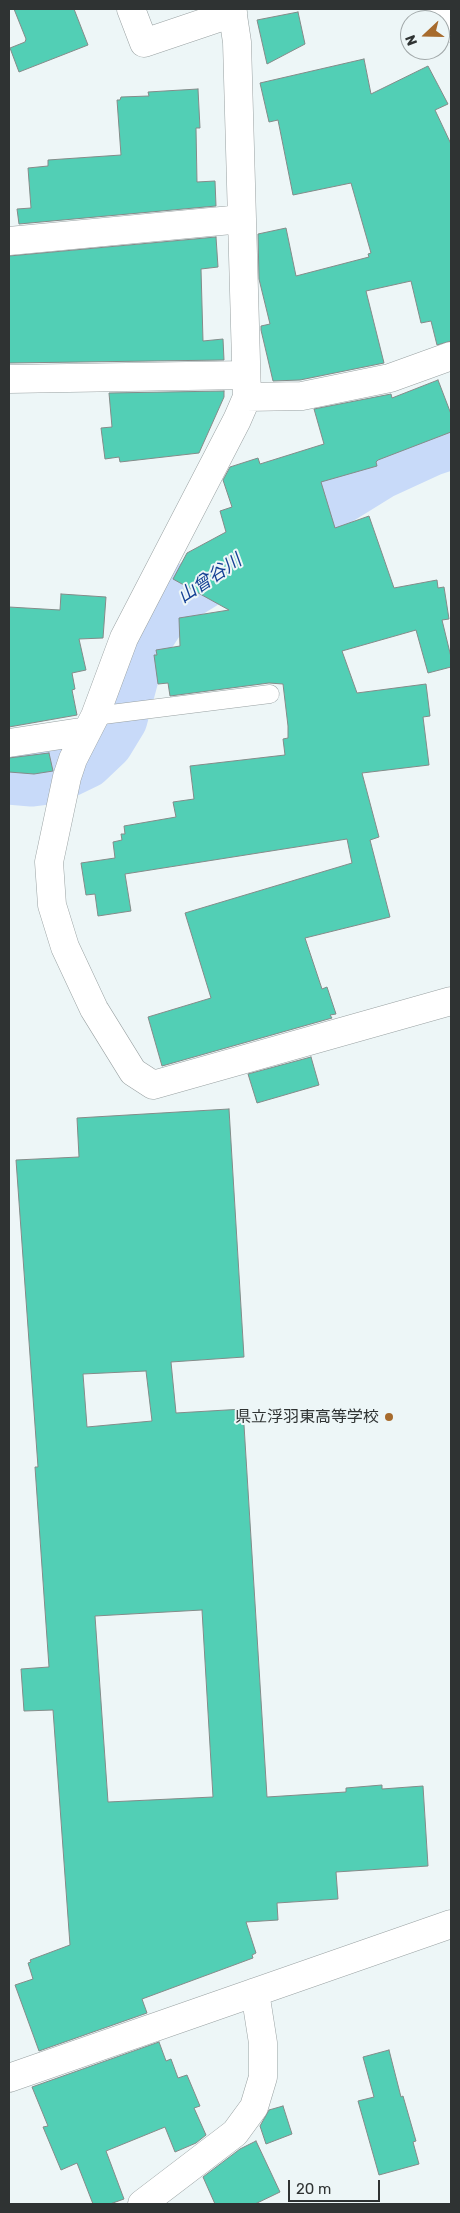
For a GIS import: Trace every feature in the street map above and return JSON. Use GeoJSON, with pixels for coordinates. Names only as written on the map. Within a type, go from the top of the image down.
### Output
{"type":"FeatureCollection","features":[{"type":"Feature","properties":{"kind":"street"},"geometry":{"type":"LineString","coordinates":[[131,9],[144,43],[233,11],[237,42],[246,386],[237,420],[124,638],[106,718],[70,768],[49,862],[52,905],[65,947],[94,1009],[133,1072],[153,1085],[451,1001]]}},
{"type":"Feature","properties":{"kind":"street"},"geometry":{"type":"LineString","coordinates":[[442,9],[451,28]]}},
{"type":"Feature","properties":{"kind":"street"},"geometry":{"type":"LineString","coordinates":[[9,242],[242,219]]}},
{"type":"Feature","properties":{"kind":"street"},"geometry":{"type":"LineString","coordinates":[[9,379],[246,386],[311,394],[390,378],[451,356]]}},
{"type":"Feature","properties":{"kind":"street"},"geometry":{"type":"LineString","coordinates":[[9,743],[106,718]]}},
{"type":"Feature","properties":{"kind":"street"},"geometry":{"type":"LineString","coordinates":[[9,2078],[451,1924]]}},
{"type":"Feature","properties":{"kind":"street"},"geometry":{"type":"LineString","coordinates":[[142,2204],[235,2133],[254,2107],[263,2077],[263,2043],[255,1992]]}},
{"type":"Feature","properties":{"kind":"lane"},"geometry":{"type":"LineString","coordinates":[[106,718],[270,694]]}},
{"type":"Feature","properties":{"kind":"building"},"geometry":{"type":"Polygon","coordinates":[[[14,9],[74,9],[88,45],[19,72],[10,48],[25,42],[26,39],[14,9]]]}},
{"type":"Feature","properties":{"kind":"building"},"geometry":{"type":"Polygon","coordinates":[[[298,12],[305,44],[267,64],[257,20],[298,12]]]}},
{"type":"Feature","properties":{"kind":"building"},"geometry":{"type":"Polygon","coordinates":[[[364,59],[371,94],[428,66],[448,104],[435,110],[451,144],[451,341],[437,345],[431,321],[421,323],[411,281],[366,291],[384,363],[300,380],[273,381],[261,330],[261,326],[270,324],[259,279],[258,234],[286,228],[296,276],[369,257],[368,254],[371,253],[351,183],[293,195],[278,120],[269,122],[260,83],[364,59]]]}},
{"type":"Feature","properties":{"kind":"building"},"geometry":{"type":"Polygon","coordinates":[[[198,89],[200,128],[196,128],[197,182],[215,181],[216,206],[19,224],[17,209],[31,208],[28,168],[48,166],[48,160],[121,155],[117,100],[120,100],[121,97],[149,96],[148,92],[198,89]]]}},
{"type":"Feature","properties":{"kind":"building"},"geometry":{"type":"Polygon","coordinates":[[[216,237],[218,267],[201,269],[203,341],[223,339],[224,360],[9,363],[9,256],[216,237]]]}},
{"type":"Feature","properties":{"kind":"building"},"geometry":{"type":"Polygon","coordinates":[[[438,380],[451,414],[451,432],[378,460],[376,462],[377,466],[321,482],[335,528],[369,516],[394,588],[437,580],[438,588],[444,587],[449,619],[442,620],[451,657],[451,667],[428,673],[416,630],[342,651],[357,693],[426,684],[430,716],[423,717],[429,765],[362,773],[379,837],[370,840],[390,917],[305,938],[322,989],[327,987],[336,1014],[330,1015],[332,1018],[162,1066],[148,1017],[211,998],[185,913],[352,863],[347,839],[125,874],[131,911],[98,916],[95,894],[86,895],[81,863],[115,858],[113,842],[122,840],[121,834],[125,834],[124,826],[176,817],[173,802],[194,799],[190,766],[285,755],[283,739],[288,738],[288,726],[283,684],[269,683],[170,696],[168,683],[158,684],[154,655],[157,655],[156,650],[180,646],[179,618],[229,610],[173,579],[187,553],[226,532],[220,511],[232,507],[223,480],[230,467],[258,458],[260,464],[324,444],[314,409],[391,394],[392,398],[438,380]]]}},
{"type":"Feature","properties":{"kind":"building"},"geometry":{"type":"Polygon","coordinates":[[[224,391],[224,397],[199,453],[120,462],[119,457],[105,459],[101,428],[112,427],[109,393],[224,391]]]}},
{"type":"Feature","properties":{"kind":"building"},"geometry":{"type":"Polygon","coordinates":[[[61,594],[106,597],[103,638],[79,639],[86,670],[72,673],[75,689],[72,690],[77,715],[9,727],[9,607],[60,610],[61,594]]]}},
{"type":"Feature","properties":{"kind":"building"},"geometry":{"type":"Polygon","coordinates":[[[49,753],[53,771],[34,774],[9,772],[9,758],[49,753]]]}},
{"type":"Feature","properties":{"kind":"building"},"geometry":{"type":"Polygon","coordinates":[[[311,1057],[319,1085],[257,1103],[248,1074],[311,1057]]]}},
{"type":"Feature","properties":{"kind":"building"},"geometry":{"type":"Polygon","coordinates":[[[229,1109],[244,1357],[171,1362],[176,1413],[243,1409],[267,1797],[346,1792],[346,1788],[382,1785],[382,1789],[423,1786],[428,1866],[336,1872],[338,1899],[277,1903],[278,1920],[246,1922],[256,1953],[252,1955],[253,1958],[142,1999],[147,2013],[39,2051],[15,1985],[33,1979],[28,1963],[31,1962],[30,1960],[70,1945],[53,1710],[24,1711],[21,1669],[49,1667],[35,1467],[38,1467],[16,1160],[79,1157],[77,1118],[229,1109]],[[146,1371],[83,1374],[87,1427],[152,1421],[146,1371]],[[202,1610],[95,1616],[108,1802],[213,1797],[202,1610]]]}},
{"type":"Feature","properties":{"kind":"building"},"geometry":{"type":"Polygon","coordinates":[[[159,2042],[166,2061],[171,2059],[178,2078],[187,2075],[200,2106],[194,2108],[206,2135],[196,2143],[175,2152],[165,2127],[106,2151],[124,2199],[110,2204],[93,2204],[77,2163],[61,2170],[43,2127],[48,2126],[32,2087],[159,2042]]]}},
{"type":"Feature","properties":{"kind":"building"},"geometry":{"type":"Polygon","coordinates":[[[389,2050],[401,2097],[403,2096],[416,2141],[413,2142],[419,2164],[379,2175],[358,2101],[374,2097],[363,2057],[389,2050]]]}},
{"type":"Feature","properties":{"kind":"building"},"geometry":{"type":"Polygon","coordinates":[[[283,2106],[292,2134],[266,2144],[260,2126],[269,2110],[283,2106]]]}},
{"type":"Feature","properties":{"kind":"building"},"geometry":{"type":"Polygon","coordinates":[[[256,2141],[280,2192],[255,2204],[215,2204],[203,2177],[240,2149],[256,2141]]]}},
{"type":"Feature","properties":{"kind":"waterway","name":"山曾谷川"},"geometry":{"type":"LineString","coordinates":[[9,777],[32,779],[55,776],[86,761],[106,742],[120,719],[139,648],[158,619],[183,594],[380,472],[430,449],[451,442]]}},
{"type":"Feature","properties":{"kind":"place","name":"県立浮羽東高等学校"},"geometry":{"type":"Point","coordinates":[389,1417]}}]}
